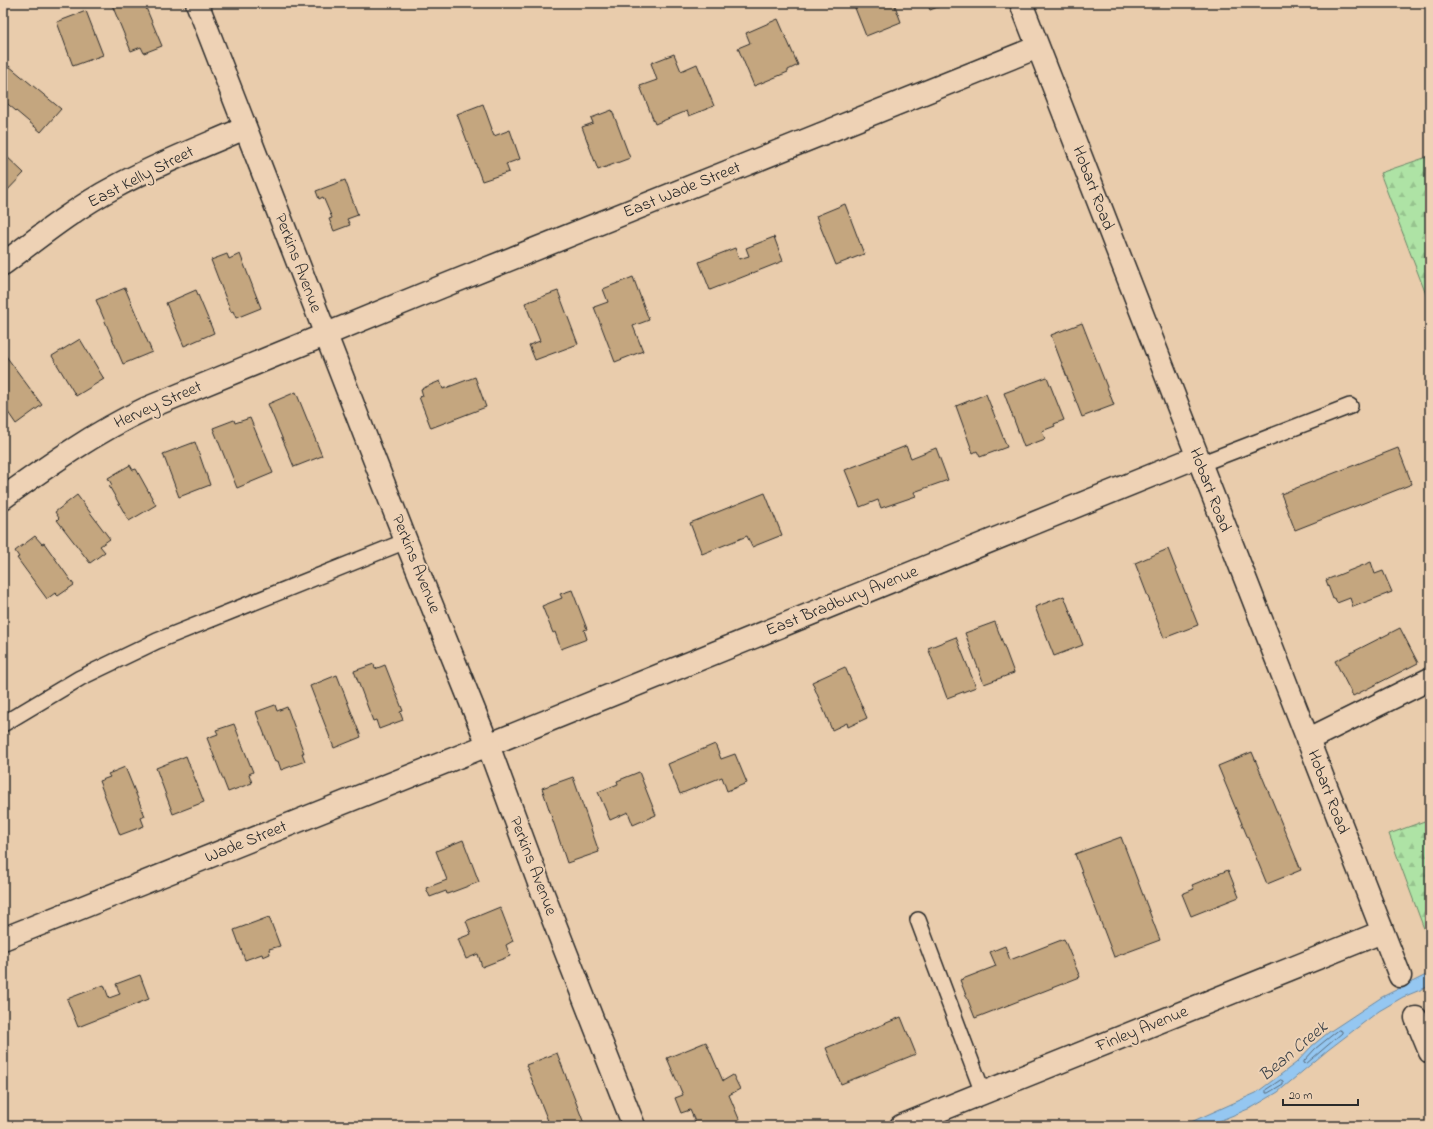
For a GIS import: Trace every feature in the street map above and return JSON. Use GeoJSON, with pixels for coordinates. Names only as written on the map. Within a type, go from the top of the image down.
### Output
{"type":"FeatureCollection","features":[{"type":"Feature","properties":{"kind":"street","name":"Perkins Avenue"},"geometry":{"type":"LineString","coordinates":[[197,3],[406,541],[488,745],[540,886],[634,1126]]}},
{"type":"Feature","properties":{"kind":"street","name":"Hobart Road"},"geometry":{"type":"LineString","coordinates":[[1021,3],[1400,976]]}},
{"type":"Feature","properties":{"kind":"street","name":"East Wade Street"},"geometry":{"type":"LineString","coordinates":[[326,334],[1038,47]]}},
{"type":"Feature","properties":{"kind":"street","name":"East Kelly Street"},"geometry":{"type":"LineString","coordinates":[[3,264],[89,202],[115,186],[148,170],[246,128]]}},
{"type":"Feature","properties":{"kind":"street","name":"Hervey Street"},"geometry":{"type":"LineString","coordinates":[[3,498],[64,455],[123,419],[326,334]]}},
{"type":"Feature","properties":{"kind":"street","name":"East Bradbury Avenue"},"geometry":{"type":"LineString","coordinates":[[488,745],[1198,460]]}},
{"type":"Feature","properties":{"kind":"street"},"geometry":{"type":"LineString","coordinates":[[1307,740],[1430,679]]}},
{"type":"Feature","properties":{"kind":"street","name":"Wade Street"},"geometry":{"type":"LineString","coordinates":[[3,939],[488,745]]}},
{"type":"Feature","properties":{"kind":"street","name":"Finley Avenue"},"geometry":{"type":"LineString","coordinates":[[901,1126],[1382,932]]}},
{"type":"Feature","properties":{"kind":"street"},"geometry":{"type":"LineString","coordinates":[[1416,1018],[1430,1052]]}},
{"type":"Feature","properties":{"kind":"lane"},"geometry":{"type":"LineString","coordinates":[[1198,460],[1350,406]]}},
{"type":"Feature","properties":{"kind":"lane"},"geometry":{"type":"LineString","coordinates":[[3,724],[80,678],[157,641],[406,541]]}},
{"type":"Feature","properties":{"kind":"lane"},"geometry":{"type":"LineString","coordinates":[[918,920],[983,1093]]}},
{"type":"Feature","properties":{"kind":"green space"},"geometry":{"type":"Polygon","coordinates":[[[1430,156],[1430,305],[1380,173],[1430,156]]]}},
{"type":"Feature","properties":{"kind":"green space"},"geometry":{"type":"Polygon","coordinates":[[[1430,819],[1430,945],[1389,834],[1430,819]]]}},
{"type":"Feature","properties":{"kind":"water","name":"Bean Creek"},"geometry":{"type":"Polygon","coordinates":[[[1430,973],[1430,986],[1403,997],[1379,1011],[1328,1050],[1278,1092],[1253,1107],[1207,1126],[1182,1126],[1256,1093],[1296,1063],[1312,1046],[1329,1032],[1382,997],[1430,973]]]}},
{"type":"Feature","properties":{"kind":"building"},"geometry":{"type":"Polygon","coordinates":[[[115,3],[144,3],[162,46],[144,53],[141,47],[131,51],[112,5],[115,3]]]}},
{"type":"Feature","properties":{"kind":"building"},"geometry":{"type":"Polygon","coordinates":[[[868,3],[894,3],[901,22],[866,36],[855,8],[868,3]]]}},
{"type":"Feature","properties":{"kind":"building"},"geometry":{"type":"Polygon","coordinates":[[[927,3],[948,3],[930,10],[927,3]]]}},
{"type":"Feature","properties":{"kind":"building"},"geometry":{"type":"Polygon","coordinates":[[[86,11],[103,55],[73,66],[57,22],[86,11]]]}},
{"type":"Feature","properties":{"kind":"building"},"geometry":{"type":"Polygon","coordinates":[[[778,19],[798,65],[788,70],[788,72],[754,86],[738,48],[750,43],[746,33],[778,19]]]}},
{"type":"Feature","properties":{"kind":"building"},"geometry":{"type":"Polygon","coordinates":[[[674,54],[681,71],[697,64],[714,106],[689,116],[687,111],[655,124],[640,86],[657,80],[651,63],[674,54]]]}},
{"type":"Feature","properties":{"kind":"building"},"geometry":{"type":"Polygon","coordinates":[[[9,66],[61,109],[41,132],[3,100],[3,74],[9,66]]]}},
{"type":"Feature","properties":{"kind":"building"},"geometry":{"type":"Polygon","coordinates":[[[483,104],[494,136],[510,130],[520,159],[506,164],[509,172],[482,181],[457,114],[483,104]]]}},
{"type":"Feature","properties":{"kind":"building"},"geometry":{"type":"Polygon","coordinates":[[[612,110],[630,158],[598,170],[582,127],[593,123],[591,118],[612,110]]]}},
{"type":"Feature","properties":{"kind":"building"},"geometry":{"type":"Polygon","coordinates":[[[3,153],[24,173],[3,195],[3,153]]]}},
{"type":"Feature","properties":{"kind":"building"},"geometry":{"type":"Polygon","coordinates":[[[345,180],[358,215],[347,219],[350,225],[334,231],[329,219],[332,218],[323,197],[319,199],[316,191],[345,180]]]}},
{"type":"Feature","properties":{"kind":"building"},"geometry":{"type":"Polygon","coordinates":[[[845,204],[864,254],[836,265],[816,216],[845,204]]]}},
{"type":"Feature","properties":{"kind":"building"},"geometry":{"type":"Polygon","coordinates":[[[774,237],[783,261],[710,290],[699,262],[735,248],[739,259],[749,256],[746,248],[774,237]]]}},
{"type":"Feature","properties":{"kind":"building"},"geometry":{"type":"Polygon","coordinates":[[[227,254],[229,259],[240,254],[261,308],[236,318],[233,311],[231,312],[211,260],[227,254]]]}},
{"type":"Feature","properties":{"kind":"building"},"geometry":{"type":"Polygon","coordinates":[[[633,277],[649,320],[633,326],[643,351],[615,362],[594,307],[608,302],[603,289],[633,277]]]}},
{"type":"Feature","properties":{"kind":"building"},"geometry":{"type":"Polygon","coordinates":[[[125,288],[152,352],[123,364],[96,300],[125,288]]]}},
{"type":"Feature","properties":{"kind":"building"},"geometry":{"type":"Polygon","coordinates":[[[196,290],[214,333],[184,346],[166,303],[196,290]]]}},
{"type":"Feature","properties":{"kind":"building"},"geometry":{"type":"Polygon","coordinates":[[[558,291],[578,344],[535,360],[529,345],[540,341],[525,303],[558,291]]]}},
{"type":"Feature","properties":{"kind":"building"},"geometry":{"type":"Polygon","coordinates":[[[1082,323],[1114,405],[1082,417],[1051,335],[1082,323]]]}},
{"type":"Feature","properties":{"kind":"building"},"geometry":{"type":"Polygon","coordinates":[[[80,339],[104,379],[76,396],[52,356],[80,339]]]}},
{"type":"Feature","properties":{"kind":"building"},"geometry":{"type":"Polygon","coordinates":[[[3,352],[42,405],[16,424],[3,405],[3,352]]]}},
{"type":"Feature","properties":{"kind":"building"},"geometry":{"type":"Polygon","coordinates":[[[475,377],[486,407],[431,428],[419,397],[423,396],[421,389],[440,381],[443,389],[475,377]]]}},
{"type":"Feature","properties":{"kind":"building"},"geometry":{"type":"Polygon","coordinates":[[[1047,377],[1064,420],[1054,424],[1055,426],[1042,431],[1045,439],[1024,447],[1004,393],[1047,377]]]}},
{"type":"Feature","properties":{"kind":"building"},"geometry":{"type":"Polygon","coordinates":[[[296,392],[322,456],[294,467],[268,404],[296,392]]]}},
{"type":"Feature","properties":{"kind":"building"},"geometry":{"type":"Polygon","coordinates":[[[986,394],[1007,447],[980,457],[977,451],[973,453],[956,406],[986,394]]]}},
{"type":"Feature","properties":{"kind":"building"},"geometry":{"type":"Polygon","coordinates":[[[250,418],[273,473],[237,488],[213,428],[234,420],[235,423],[250,418]]]}},
{"type":"Feature","properties":{"kind":"building"},"geometry":{"type":"Polygon","coordinates":[[[195,442],[210,485],[179,497],[163,454],[195,442]]]}},
{"type":"Feature","properties":{"kind":"building"},"geometry":{"type":"Polygon","coordinates":[[[906,446],[911,458],[936,448],[948,480],[914,492],[916,496],[881,508],[878,500],[860,507],[845,470],[906,446]]]}},
{"type":"Feature","properties":{"kind":"building"},"geometry":{"type":"Polygon","coordinates":[[[1398,448],[1412,484],[1295,530],[1281,494],[1398,448]]]}},
{"type":"Feature","properties":{"kind":"building"},"geometry":{"type":"Polygon","coordinates":[[[130,465],[133,470],[136,469],[156,505],[129,521],[109,486],[112,485],[108,478],[130,465]]]}},
{"type":"Feature","properties":{"kind":"building"},"geometry":{"type":"Polygon","coordinates":[[[765,493],[782,535],[752,547],[747,536],[702,554],[690,523],[765,493]]]}},
{"type":"Feature","properties":{"kind":"building"},"geometry":{"type":"Polygon","coordinates":[[[77,495],[110,539],[100,546],[105,552],[90,563],[57,520],[59,518],[55,512],[77,495]]]}},
{"type":"Feature","properties":{"kind":"building"},"geometry":{"type":"Polygon","coordinates":[[[35,536],[42,544],[44,543],[74,585],[58,596],[55,593],[47,599],[17,558],[19,557],[15,551],[35,536]]]}},
{"type":"Feature","properties":{"kind":"building"},"geometry":{"type":"Polygon","coordinates":[[[1168,549],[1198,625],[1164,638],[1135,563],[1168,549]]]}},
{"type":"Feature","properties":{"kind":"building"},"geometry":{"type":"Polygon","coordinates":[[[1371,562],[1375,574],[1383,571],[1392,592],[1353,607],[1350,598],[1337,603],[1335,598],[1333,599],[1326,580],[1371,562]]]}},
{"type":"Feature","properties":{"kind":"building"},"geometry":{"type":"Polygon","coordinates":[[[572,590],[587,629],[584,630],[587,639],[561,649],[555,632],[553,633],[542,606],[562,598],[560,594],[572,590]]]}},
{"type":"Feature","properties":{"kind":"building"},"geometry":{"type":"Polygon","coordinates":[[[1064,596],[1083,645],[1054,656],[1035,607],[1064,596]]]}},
{"type":"Feature","properties":{"kind":"building"},"geometry":{"type":"Polygon","coordinates":[[[995,622],[1014,673],[984,684],[965,633],[995,622]]]}},
{"type":"Feature","properties":{"kind":"building"},"geometry":{"type":"Polygon","coordinates":[[[1400,628],[1418,663],[1353,696],[1335,661],[1400,628]]]}},
{"type":"Feature","properties":{"kind":"building"},"geometry":{"type":"Polygon","coordinates":[[[956,637],[976,687],[947,698],[928,648],[956,637]]]}},
{"type":"Feature","properties":{"kind":"building"},"geometry":{"type":"Polygon","coordinates":[[[374,664],[375,669],[385,665],[403,711],[400,712],[403,720],[379,729],[376,720],[373,721],[354,671],[374,664]]]}},
{"type":"Feature","properties":{"kind":"building"},"geometry":{"type":"Polygon","coordinates":[[[845,667],[867,718],[848,727],[847,723],[832,730],[812,682],[845,667]]]}},
{"type":"Feature","properties":{"kind":"building"},"geometry":{"type":"Polygon","coordinates":[[[337,675],[361,737],[334,748],[310,686],[337,675]]]}},
{"type":"Feature","properties":{"kind":"building"},"geometry":{"type":"Polygon","coordinates":[[[275,705],[277,711],[287,707],[304,753],[302,753],[305,761],[281,770],[278,761],[275,762],[256,712],[275,705]]]}},
{"type":"Feature","properties":{"kind":"building"},"geometry":{"type":"Polygon","coordinates":[[[234,724],[253,772],[249,774],[252,783],[228,792],[207,738],[218,734],[216,730],[234,724]]]}},
{"type":"Feature","properties":{"kind":"building"},"geometry":{"type":"Polygon","coordinates":[[[715,744],[721,759],[735,754],[747,783],[727,791],[722,777],[680,794],[668,764],[715,744]]]}},
{"type":"Feature","properties":{"kind":"building"},"geometry":{"type":"Polygon","coordinates":[[[1252,752],[1301,870],[1267,884],[1218,766],[1252,752]]]}},
{"type":"Feature","properties":{"kind":"building"},"geometry":{"type":"Polygon","coordinates":[[[186,756],[204,802],[173,814],[156,768],[186,756]]]}},
{"type":"Feature","properties":{"kind":"building"},"geometry":{"type":"Polygon","coordinates":[[[125,767],[145,816],[141,818],[144,826],[120,835],[99,781],[110,777],[108,774],[125,767]]]}},
{"type":"Feature","properties":{"kind":"building"},"geometry":{"type":"Polygon","coordinates":[[[639,772],[656,815],[633,825],[628,812],[610,820],[598,792],[618,784],[617,781],[639,772]]]}},
{"type":"Feature","properties":{"kind":"building"},"geometry":{"type":"Polygon","coordinates":[[[573,777],[599,852],[567,863],[542,788],[573,777]]]}},
{"type":"Feature","properties":{"kind":"building"},"geometry":{"type":"Polygon","coordinates":[[[1121,837],[1160,940],[1114,957],[1075,854],[1121,837]]]}},
{"type":"Feature","properties":{"kind":"building"},"geometry":{"type":"Polygon","coordinates":[[[463,840],[479,882],[447,894],[446,891],[430,897],[426,888],[447,880],[436,851],[463,840]]]}},
{"type":"Feature","properties":{"kind":"building"},"geometry":{"type":"Polygon","coordinates":[[[1228,870],[1239,897],[1191,916],[1182,894],[1194,889],[1192,885],[1228,870]]]}},
{"type":"Feature","properties":{"kind":"building"},"geometry":{"type":"Polygon","coordinates":[[[500,907],[513,941],[506,945],[510,956],[482,967],[478,954],[466,959],[458,939],[471,934],[466,921],[500,907]]]}},
{"type":"Feature","properties":{"kind":"building"},"geometry":{"type":"Polygon","coordinates":[[[269,917],[280,946],[269,949],[270,954],[263,957],[262,954],[245,960],[234,930],[269,917]]]}},
{"type":"Feature","properties":{"kind":"building"},"geometry":{"type":"Polygon","coordinates":[[[1064,939],[1080,977],[975,1018],[960,980],[996,966],[990,952],[1005,946],[1010,960],[1064,939]]]}},
{"type":"Feature","properties":{"kind":"building"},"geometry":{"type":"Polygon","coordinates":[[[140,975],[149,999],[78,1027],[67,999],[104,985],[109,998],[120,994],[116,984],[140,975]]]}},
{"type":"Feature","properties":{"kind":"building"},"geometry":{"type":"Polygon","coordinates":[[[901,1017],[916,1054],[841,1084],[826,1048],[901,1017]]]}},
{"type":"Feature","properties":{"kind":"building"},"geometry":{"type":"Polygon","coordinates":[[[706,1042],[723,1081],[733,1075],[740,1089],[729,1095],[742,1126],[697,1126],[690,1110],[681,1113],[675,1098],[683,1095],[667,1058],[706,1042]]]}},
{"type":"Feature","properties":{"kind":"building"},"geometry":{"type":"Polygon","coordinates":[[[557,1053],[585,1126],[550,1126],[526,1065],[557,1053]]]}}]}
